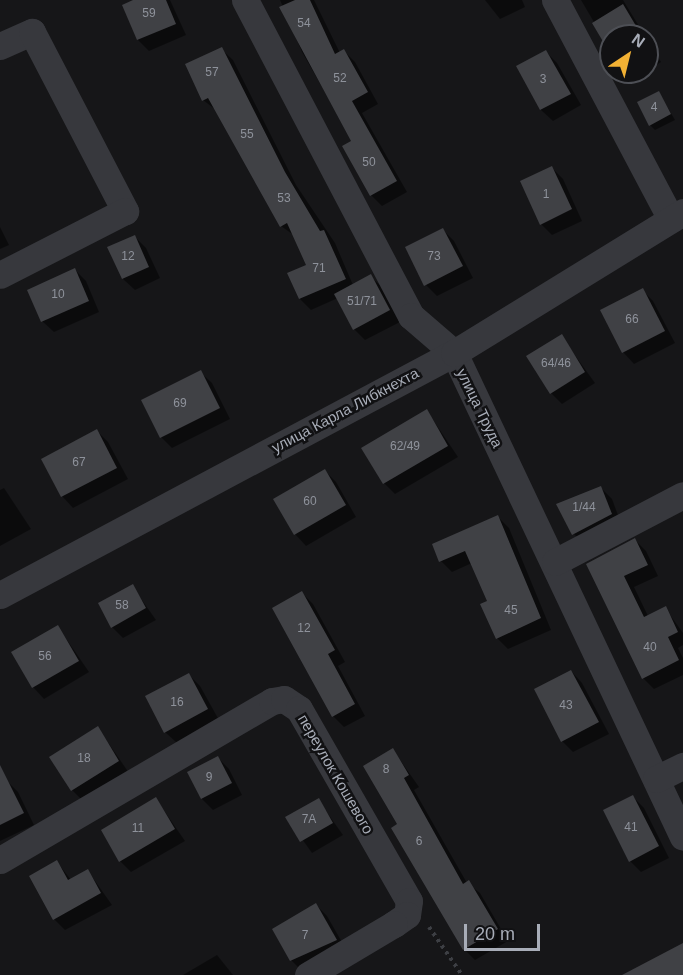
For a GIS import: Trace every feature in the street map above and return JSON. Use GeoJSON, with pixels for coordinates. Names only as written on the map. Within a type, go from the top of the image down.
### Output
{"type":"FeatureCollection","features":[{"type":"Feature","properties":{"kind":"street","name":"улица Труда"},"geometry":{"type":"LineString","coordinates":[[245,0],[411,316],[454,353],[555,562],[683,837]]}},
{"type":"Feature","properties":{"kind":"street"},"geometry":{"type":"LineString","coordinates":[[555,0],[677,215]]}},
{"type":"Feature","properties":{"kind":"street"},"geometry":{"type":"LineString","coordinates":[[0,46],[32,32],[125,211],[0,275]]}},
{"type":"Feature","properties":{"kind":"street","name":"улица Карла Либкнехта"},"geometry":{"type":"LineString","coordinates":[[0,595],[454,353],[677,215]]}},
{"type":"Feature","properties":{"kind":"street"},"geometry":{"type":"LineString","coordinates":[[555,562],[683,495]]}},
{"type":"Feature","properties":{"kind":"street","name":"переулок Кошевого"},"geometry":{"type":"LineString","coordinates":[[0,860],[272,701],[284,699],[299,709],[409,901]]}},
{"type":"Feature","properties":{"kind":"street"},"geometry":{"type":"LineString","coordinates":[[656,779],[683,766]]}},
{"type":"Feature","properties":{"kind":"street"},"geometry":{"type":"LineString","coordinates":[[308,975],[394,924],[406,915],[409,901]]}},
{"type":"Feature","properties":{"kind":"path"},"geometry":{"type":"LineString","coordinates":[[409,901],[462,975]]}},
{"type":"Feature","properties":{"kind":"building"},"geometry":{"type":"Polygon","coordinates":[[[133,0],[166,0],[176,24],[137,40],[122,5],[133,0]]]}},
{"type":"Feature","properties":{"kind":"building"},"geometry":{"type":"Polygon","coordinates":[[[295,0],[310,0],[335,54],[344,49],[368,92],[352,101],[397,181],[370,196],[342,146],[351,141],[279,7],[295,0]]]}},
{"type":"Feature","properties":{"kind":"building"},"geometry":{"type":"Polygon","coordinates":[[[623,4],[635,24],[599,24],[599,35],[592,23],[623,4]]]}},
{"type":"Feature","properties":{"kind":"building"},"geometry":{"type":"Polygon","coordinates":[[[222,47],[285,172],[320,231],[324,230],[346,279],[299,299],[287,273],[306,265],[287,223],[280,227],[208,98],[202,101],[185,64],[222,47]]]}},
{"type":"Feature","properties":{"kind":"building"},"geometry":{"type":"Polygon","coordinates":[[[546,50],[571,94],[540,110],[516,66],[546,50]]]}},
{"type":"Feature","properties":{"kind":"building"},"geometry":{"type":"Polygon","coordinates":[[[659,91],[671,114],[649,126],[637,102],[659,91]]]}},
{"type":"Feature","properties":{"kind":"building"},"geometry":{"type":"Polygon","coordinates":[[[552,166],[572,209],[540,225],[520,181],[552,166]]]}},
{"type":"Feature","properties":{"kind":"building"},"geometry":{"type":"Polygon","coordinates":[[[443,228],[463,266],[424,286],[405,247],[443,228]]]}},
{"type":"Feature","properties":{"kind":"building"},"geometry":{"type":"Polygon","coordinates":[[[135,235],[149,267],[122,279],[107,247],[135,235]]]}},
{"type":"Feature","properties":{"kind":"building"},"geometry":{"type":"Polygon","coordinates":[[[75,268],[89,301],[41,322],[27,290],[75,268]]]}},
{"type":"Feature","properties":{"kind":"building"},"geometry":{"type":"Polygon","coordinates":[[[371,274],[390,310],[353,330],[334,294],[371,274]]]}},
{"type":"Feature","properties":{"kind":"building"},"geometry":{"type":"Polygon","coordinates":[[[643,288],[665,331],[622,353],[600,310],[643,288]]]}},
{"type":"Feature","properties":{"kind":"building"},"geometry":{"type":"Polygon","coordinates":[[[562,334],[585,372],[550,394],[526,356],[562,334]]]}},
{"type":"Feature","properties":{"kind":"building"},"geometry":{"type":"Polygon","coordinates":[[[201,370],[220,408],[160,438],[141,400],[201,370]]]}},
{"type":"Feature","properties":{"kind":"building"},"geometry":{"type":"Polygon","coordinates":[[[427,409],[448,446],[383,484],[361,448],[427,409]]]}},
{"type":"Feature","properties":{"kind":"building"},"geometry":{"type":"Polygon","coordinates":[[[97,429],[117,468],[61,497],[41,459],[97,429]]]}},
{"type":"Feature","properties":{"kind":"building"},"geometry":{"type":"Polygon","coordinates":[[[325,469],[346,505],[294,535],[273,499],[325,469]]]}},
{"type":"Feature","properties":{"kind":"building"},"geometry":{"type":"Polygon","coordinates":[[[601,486],[612,514],[572,535],[556,504],[601,486]]]}},
{"type":"Feature","properties":{"kind":"building"},"geometry":{"type":"Polygon","coordinates":[[[498,515],[541,618],[496,639],[480,604],[487,601],[465,551],[439,562],[432,544],[498,515]]]}},
{"type":"Feature","properties":{"kind":"building"},"geometry":{"type":"Polygon","coordinates":[[[635,538],[648,565],[624,576],[644,617],[666,606],[678,632],[668,637],[679,660],[642,679],[586,564],[635,538]]]}},
{"type":"Feature","properties":{"kind":"building"},"geometry":{"type":"Polygon","coordinates":[[[133,584],[146,608],[111,628],[98,603],[133,584]]]}},
{"type":"Feature","properties":{"kind":"building"},"geometry":{"type":"Polygon","coordinates":[[[302,591],[335,650],[328,654],[355,704],[332,717],[272,608],[302,591]]]}},
{"type":"Feature","properties":{"kind":"building"},"geometry":{"type":"Polygon","coordinates":[[[58,625],[79,661],[32,688],[11,652],[58,625]]]}},
{"type":"Feature","properties":{"kind":"building"},"geometry":{"type":"Polygon","coordinates":[[[571,670],[599,722],[561,742],[534,689],[571,670]]]}},
{"type":"Feature","properties":{"kind":"building"},"geometry":{"type":"Polygon","coordinates":[[[189,673],[208,709],[164,733],[145,696],[189,673]]]}},
{"type":"Feature","properties":{"kind":"building"},"geometry":{"type":"Polygon","coordinates":[[[98,726],[119,761],[71,791],[49,757],[98,726]]]}},
{"type":"Feature","properties":{"kind":"building"},"geometry":{"type":"Polygon","coordinates":[[[393,748],[409,775],[404,778],[463,884],[469,880],[498,929],[463,950],[391,828],[397,824],[363,766],[393,748]]]}},
{"type":"Feature","properties":{"kind":"building"},"geometry":{"type":"Polygon","coordinates":[[[218,756],[232,783],[201,799],[187,772],[218,756]]]}},
{"type":"Feature","properties":{"kind":"building"},"geometry":{"type":"Polygon","coordinates":[[[0,765],[24,813],[0,825],[0,765]]]}},
{"type":"Feature","properties":{"kind":"building"},"geometry":{"type":"Polygon","coordinates":[[[633,795],[659,846],[629,862],[603,810],[633,795]]]}},
{"type":"Feature","properties":{"kind":"building"},"geometry":{"type":"Polygon","coordinates":[[[156,797],[175,829],[119,862],[101,830],[156,797]]]}},
{"type":"Feature","properties":{"kind":"building"},"geometry":{"type":"Polygon","coordinates":[[[319,798],[333,823],[300,842],[285,817],[319,798]]]}},
{"type":"Feature","properties":{"kind":"building"},"geometry":{"type":"Polygon","coordinates":[[[57,860],[68,880],[88,869],[101,893],[53,920],[29,876],[57,860]]]}},
{"type":"Feature","properties":{"kind":"building"},"geometry":{"type":"Polygon","coordinates":[[[316,903],[337,940],[290,961],[272,929],[316,903]]]}},
{"type":"Feature","properties":{"kind":"building"},"geometry":{"type":"Polygon","coordinates":[[[683,943],[683,975],[622,975],[683,943]]]}}]}
